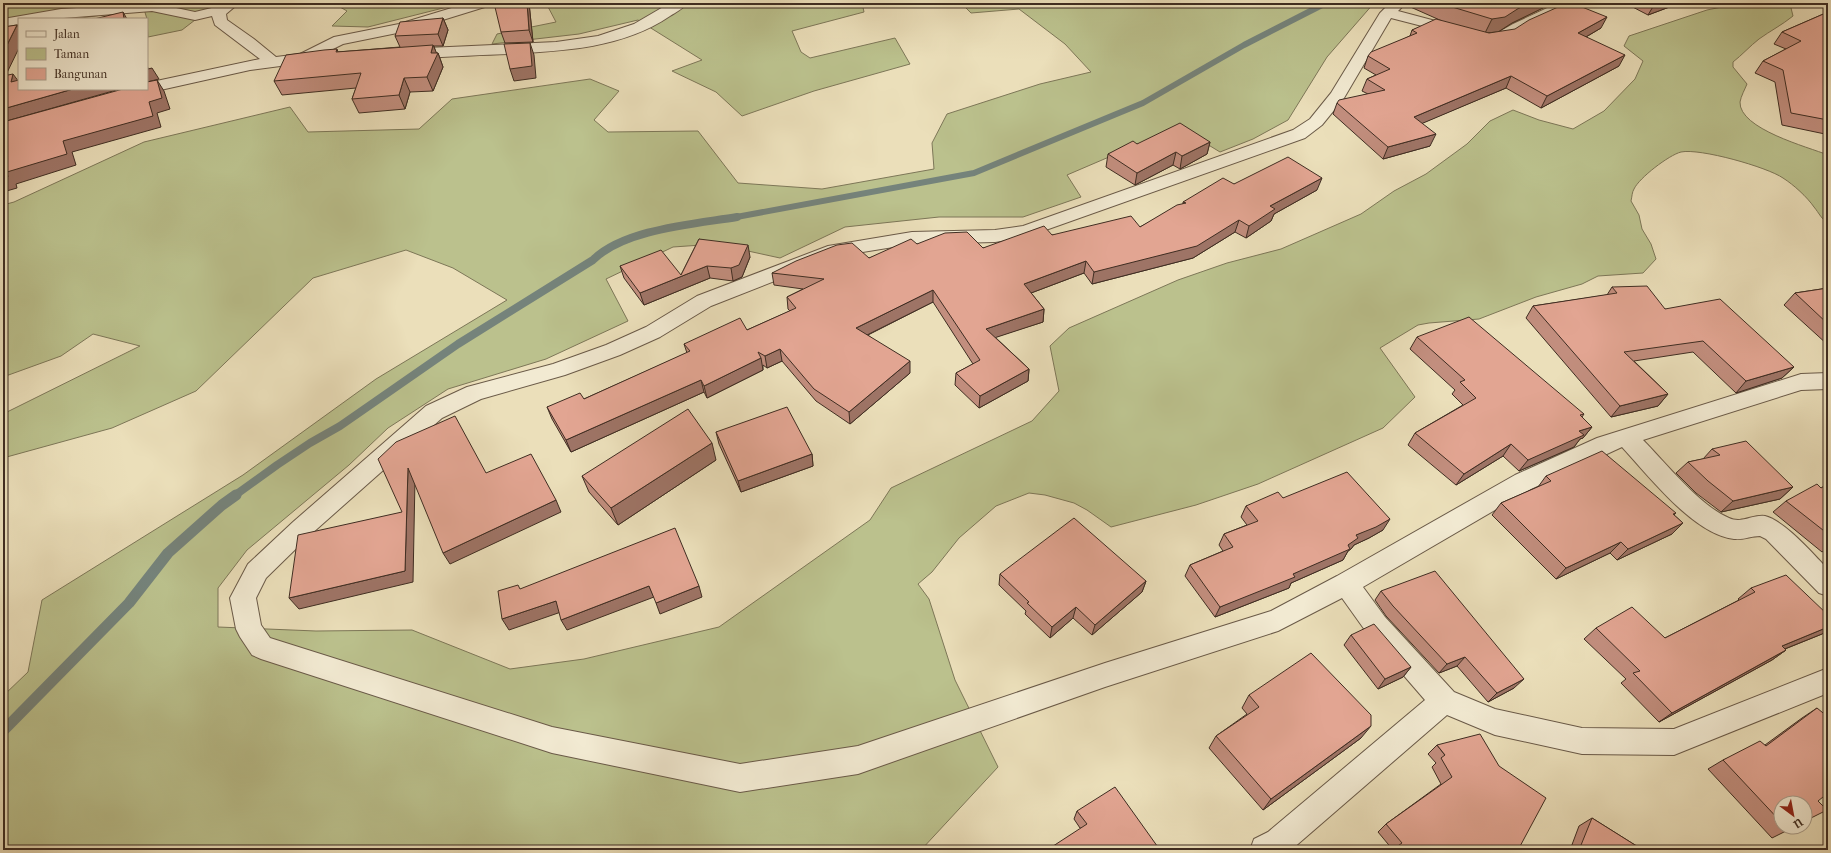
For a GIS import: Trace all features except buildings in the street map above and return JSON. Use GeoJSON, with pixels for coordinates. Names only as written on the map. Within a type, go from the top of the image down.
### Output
{"type":"FeatureCollection","features":[{"type":"Feature","properties":{"kind":"street"},"geometry":{"type":"LineString","coordinates":[[303,59],[339,40],[402,28],[483,3]]}},
{"type":"Feature","properties":{"kind":"street"},"geometry":{"type":"LineString","coordinates":[[390,55],[563,47],[601,41],[636,30],[662,17],[680,3]]}},
{"type":"Feature","properties":{"kind":"street"},"geometry":{"type":"LineString","coordinates":[[1570,3],[1497,38],[1484,39],[1400,15],[1393,8],[1338,95],[1316,122],[1299,134],[1026,231],[995,236],[912,238],[835,250],[704,301],[653,332],[612,350],[558,370],[475,393],[434,412],[301,529],[257,571],[242,598],[249,629],[261,647],[552,740],[740,778],[858,760],[1105,675],[1278,620],[1346,584],[1523,482],[1605,444],[1801,382],[1828,381]]}},
{"type":"Feature","properties":{"kind":"street"},"geometry":{"type":"LineString","coordinates":[[228,6],[219,13],[220,22],[249,42],[273,62]]}},
{"type":"Feature","properties":{"kind":"street"},"geometry":{"type":"LineString","coordinates":[[32,18],[62,13],[152,7],[195,16],[228,6]]}},
{"type":"Feature","properties":{"kind":"street"},"geometry":{"type":"LineString","coordinates":[[3,23],[18,20]]}},
{"type":"Feature","properties":{"kind":"street"},"geometry":{"type":"LineString","coordinates":[[148,87],[202,75],[273,62],[335,57]]}},
{"type":"Feature","properties":{"kind":"street"},"geometry":{"type":"LineString","coordinates":[[1626,437],[1688,501],[1707,517],[1722,526],[1732,529],[1744,530],[1756,526],[1764,526],[1774,532],[1828,585]]}},
{"type":"Feature","properties":{"kind":"street"},"geometry":{"type":"LineString","coordinates":[[1346,584],[1376,625],[1444,701],[1495,722],[1582,741],[1674,742],[1789,697],[1828,680]]}},
{"type":"Feature","properties":{"kind":"street"},"geometry":{"type":"LineString","coordinates":[[1265,850],[1278,842],[1444,701]]}},
{"type":"Feature","properties":{"kind":"green space"},"geometry":{"type":"Polygon","coordinates":[[[3,3],[217,3],[182,30],[148,37],[148,18],[144,9],[81,18],[18,18],[18,32],[3,35],[3,3]]]}},
{"type":"Feature","properties":{"kind":"green space"},"geometry":{"type":"Polygon","coordinates":[[[333,3],[463,3],[368,27],[332,26],[347,11],[333,3]]]}},
{"type":"Feature","properties":{"kind":"green space"},"geometry":{"type":"Polygon","coordinates":[[[546,3],[748,3],[784,7],[799,3],[862,3],[864,12],[792,31],[801,52],[810,58],[895,38],[910,64],[814,91],[742,116],[716,92],[672,71],[702,60],[638,20],[579,34],[492,44],[497,34],[556,22],[546,3]]]}},
{"type":"Feature","properties":{"kind":"green space"},"geometry":{"type":"Polygon","coordinates":[[[961,3],[1374,3],[1327,57],[1288,120],[1253,139],[1220,152],[1179,127],[1067,175],[1081,197],[1023,217],[939,217],[845,227],[780,258],[716,244],[673,247],[606,279],[628,321],[546,359],[448,389],[388,428],[349,465],[247,550],[218,588],[218,627],[316,631],[412,630],[510,669],[584,659],[719,627],[870,520],[891,488],[1032,421],[1059,391],[1050,346],[1069,328],[1178,280],[1227,263],[1281,249],[1361,214],[1394,191],[1426,174],[1467,144],[1490,121],[1513,110],[1539,120],[1573,129],[1604,111],[1635,79],[1643,61],[1624,46],[1629,36],[1707,10],[1741,3],[1813,3],[1796,5],[1791,8],[1793,16],[1763,36],[1733,62],[1733,67],[1747,84],[1740,102],[1743,112],[1751,121],[1762,129],[1776,136],[1828,155],[1828,223],[1822,218],[1800,191],[1775,174],[1733,159],[1703,153],[1681,152],[1655,168],[1637,184],[1633,192],[1631,201],[1639,215],[1642,229],[1651,244],[1656,259],[1643,273],[1598,276],[1582,284],[1536,297],[1479,319],[1418,325],[1380,348],[1415,397],[1383,428],[1258,484],[1196,505],[1111,527],[1087,510],[1074,503],[1045,495],[1029,493],[996,506],[959,538],[932,572],[918,584],[929,599],[955,680],[998,767],[921,850],[3,850],[3,696],[28,672],[42,600],[243,475],[376,379],[507,300],[453,268],[406,250],[313,278],[196,391],[112,428],[3,458],[3,414],[140,346],[93,334],[61,356],[3,377],[3,205],[14,202],[144,142],[290,107],[308,132],[419,129],[452,99],[590,79],[619,91],[594,120],[608,132],[698,131],[738,183],[822,189],[934,169],[932,143],[947,114],[1040,84],[1091,72],[1065,44],[1019,9],[971,13],[961,3]]]}},
{"type":"Feature","properties":{"kind":"waterway"},"geometry":{"type":"LineString","coordinates":[[732,218],[974,173],[1143,103],[1244,45],[1326,3]]}},
{"type":"Feature","properties":{"kind":"waterway"},"geometry":{"type":"LineString","coordinates":[[732,218],[737,217]]}},
{"type":"Feature","properties":{"kind":"waterway"},"geometry":{"type":"LineString","coordinates":[[234,496],[310,443],[340,426],[458,344],[593,260],[606,250],[623,241],[641,235],[681,226],[732,218]]}},
{"type":"Feature","properties":{"kind":"waterway"},"geometry":{"type":"LineString","coordinates":[[3,731],[129,603],[168,553],[222,505],[236,495]]}}]}
